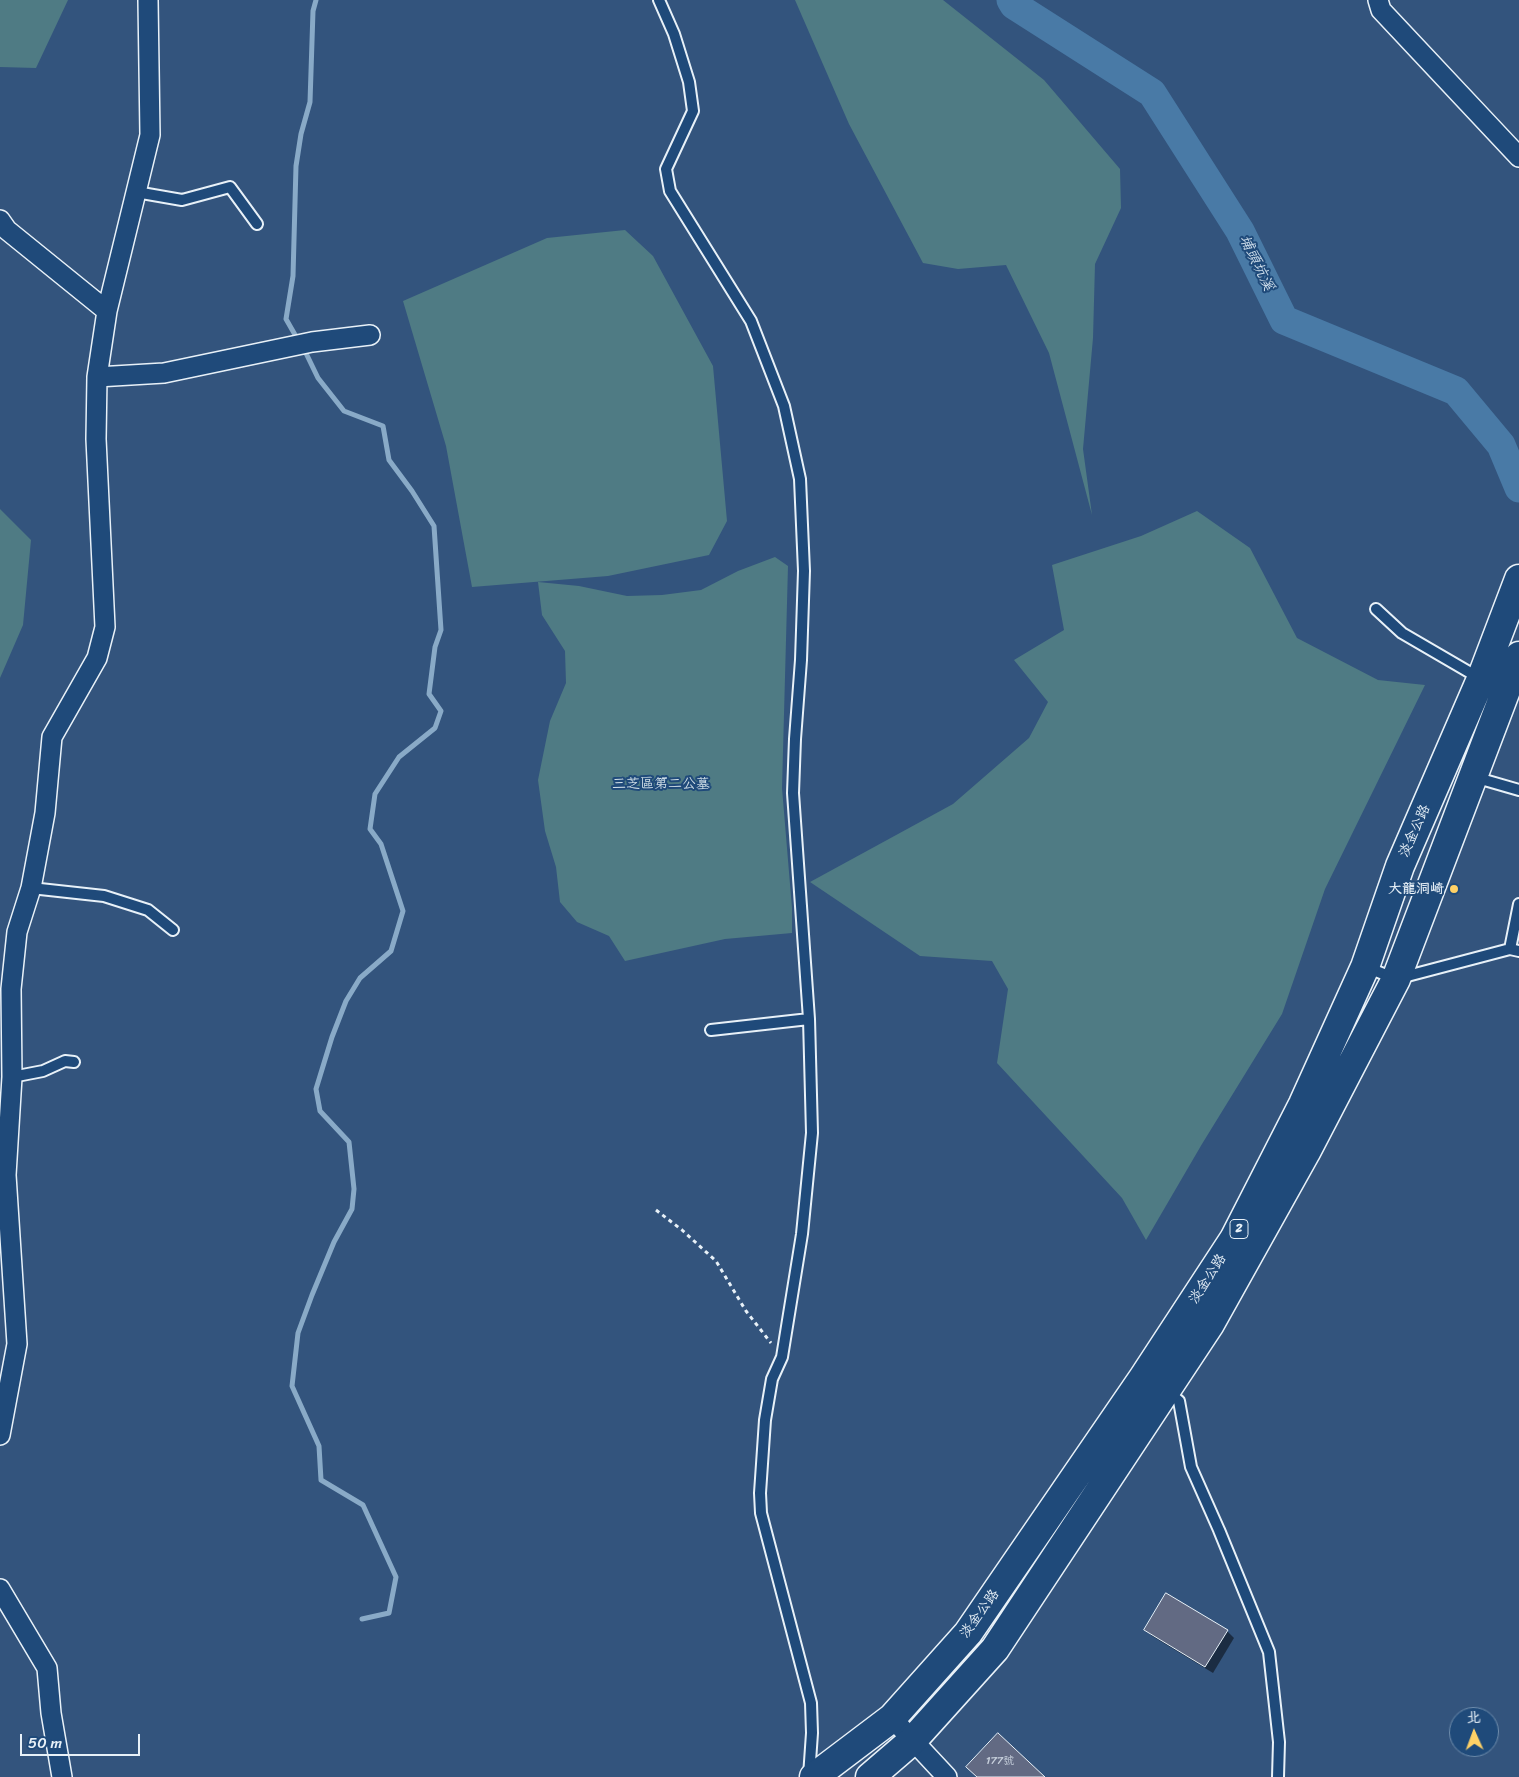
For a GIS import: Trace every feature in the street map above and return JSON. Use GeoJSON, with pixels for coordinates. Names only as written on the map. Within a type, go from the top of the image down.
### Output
{"type":"FeatureCollection","features":[{"type":"Feature","properties":{"kind":"main road","name":"淡金公路"},"geometry":{"type":"LineString","coordinates":[[870,1777],[913,1740],[996,1649],[1154,1384],[1234,1240],[1303,1104],[1365,967],[1400,866],[1481,679],[1517,583]]}},
{"type":"Feature","properties":{"kind":"main road","name":"淡金公路"},"geometry":{"type":"LineString","coordinates":[[814,1777],[892,1718],[968,1633],[1154,1384],[1215,1315],[1306,1152],[1396,979],[1519,656]]}},
{"type":"Feature","properties":{"kind":"street"},"geometry":{"type":"LineString","coordinates":[[0,1434],[17,1344],[6,1175],[12,1077],[12,989],[15,951],[17,932],[31,888],[45,812],[52,737],[97,658],[106,627],[96,439],[97,377],[108,311],[150,135],[148,0]]}},
{"type":"Feature","properties":{"kind":"street"},"geometry":{"type":"LineString","coordinates":[[1378,0],[1381,10],[1519,156]]}},
{"type":"Feature","properties":{"kind":"street"},"geometry":{"type":"LineString","coordinates":[[0,220],[7,230],[108,311]]}},
{"type":"Feature","properties":{"kind":"street"},"geometry":{"type":"LineString","coordinates":[[97,377],[164,372],[312,342],[370,335]]}},
{"type":"Feature","properties":{"kind":"street"},"geometry":{"type":"LineString","coordinates":[[0,1589],[47,1668],[51,1713],[62,1777]]}},
{"type":"Feature","properties":{"kind":"street"},"geometry":{"type":"LineString","coordinates":[[892,1718],[947,1777]]}},
{"type":"Feature","properties":{"kind":"lane"},"geometry":{"type":"LineString","coordinates":[[658,0],[674,34],[689,82],[693,111],[666,169],[670,191],[751,321],[784,406],[800,479],[804,571],[793,793],[810,1019],[812,1133],[802,1234],[782,1357],[772,1379],[765,1420],[760,1493],[761,1513],[811,1703],[812,1733],[809,1777]]}},
{"type":"Feature","properties":{"kind":"lane"},"geometry":{"type":"LineString","coordinates":[[136,192],[182,200],[230,187],[257,224]]}},
{"type":"Feature","properties":{"kind":"lane"},"geometry":{"type":"LineString","coordinates":[[1376,609],[1402,633],[1481,679]]}},
{"type":"Feature","properties":{"kind":"lane"},"geometry":{"type":"LineString","coordinates":[[1473,777],[1519,790]]}},
{"type":"Feature","properties":{"kind":"lane"},"geometry":{"type":"LineString","coordinates":[[31,888],[104,896],[148,910],[174,930]]}},
{"type":"Feature","properties":{"kind":"lane"},"geometry":{"type":"LineString","coordinates":[[1365,967],[1396,979],[1514,950],[1519,904]]}},
{"type":"Feature","properties":{"kind":"lane"},"geometry":{"type":"LineString","coordinates":[[711,1030],[810,1019]]}},
{"type":"Feature","properties":{"kind":"lane"},"geometry":{"type":"LineString","coordinates":[[12,1077],[43,1071],[65,1061],[74,1062]]}},
{"type":"Feature","properties":{"kind":"lane"},"geometry":{"type":"LineString","coordinates":[[1154,1384],[1179,1401],[1191,1467],[1269,1652],[1278,1742],[1278,1777]]}},
{"type":"Feature","properties":{"kind":"path"},"geometry":{"type":"LineString","coordinates":[[656,1210],[682,1230],[716,1261],[746,1311],[782,1357]]}},
{"type":"Feature","properties":{"kind":"green space"},"geometry":{"type":"Polygon","coordinates":[[[0,0],[68,0],[36,68],[0,67],[0,0]]]}},
{"type":"Feature","properties":{"kind":"green space"},"geometry":{"type":"Polygon","coordinates":[[[795,0],[943,0],[1044,80],[1120,169],[1121,208],[1095,264],[1093,338],[1083,449],[1092,515],[1049,353],[1006,265],[958,269],[923,263],[849,124],[795,0]]]}},
{"type":"Feature","properties":{"kind":"green space"},"geometry":{"type":"Polygon","coordinates":[[[625,230],[653,256],[713,366],[727,521],[709,555],[608,576],[472,587],[446,446],[403,301],[547,238],[625,230]]]}},
{"type":"Feature","properties":{"kind":"green space"},"geometry":{"type":"Polygon","coordinates":[[[0,509],[31,540],[23,625],[0,678],[0,509]]]}},
{"type":"Feature","properties":{"kind":"green space"},"geometry":{"type":"Polygon","coordinates":[[[1197,511],[1250,548],[1297,638],[1378,680],[1425,685],[1325,889],[1282,1014],[1202,1144],[1146,1240],[1122,1198],[997,1063],[1008,989],[992,961],[920,956],[810,882],[953,804],[1029,738],[1048,702],[1014,660],[1064,630],[1052,565],[1141,536],[1197,511]]]}},
{"type":"Feature","properties":{"kind":"green space","name":"三芝區第二公墓"},"geometry":{"type":"Polygon","coordinates":[[[775,557],[788,566],[782,788],[792,908],[792,933],[725,939],[625,961],[609,936],[577,922],[560,902],[556,867],[545,831],[538,780],[550,721],[566,683],[565,651],[542,615],[538,582],[579,586],[627,596],[662,595],[701,590],[738,571],[775,557]]]}},
{"type":"Feature","properties":{"kind":"building"},"geometry":{"type":"Polygon","coordinates":[[[1166,1593],[1228,1630],[1205,1667],[1144,1630],[1166,1593]]]}},
{"type":"Feature","properties":{"kind":"building"},"geometry":{"type":"Polygon","coordinates":[[[998,1733],[1045,1777],[977,1777],[966,1767],[998,1733]]]}},
{"type":"Feature","properties":{"kind":"waterway"},"geometry":{"type":"LineString","coordinates":[[298,340],[286,319],[293,276],[296,166],[301,134],[310,102],[313,11],[316,0]]}},
{"type":"Feature","properties":{"kind":"waterway","name":"埔頭坑溪"},"geometry":{"type":"LineString","coordinates":[[1011,0],[1014,5],[1152,93],[1240,231],[1284,320],[1456,391],[1501,445],[1519,488]]}},
{"type":"Feature","properties":{"kind":"waterway"},"geometry":{"type":"LineString","coordinates":[[303,347],[318,378],[344,411],[383,426],[389,460],[412,491],[434,526],[441,630],[435,647],[429,694],[441,711],[435,728],[399,757],[375,794],[370,829],[381,844],[403,911],[391,951],[360,978],[346,1001],[332,1037],[316,1089],[320,1111],[349,1142],[354,1189],[352,1209],[334,1242],[298,1333],[292,1386],[319,1446],[321,1480],[363,1505],[396,1577],[389,1613],[362,1619]]}},
{"type":"Feature","properties":{"kind":"place","name":"大龍洞崎"},"geometry":{"type":"Point","coordinates":[1454,889]}}]}
